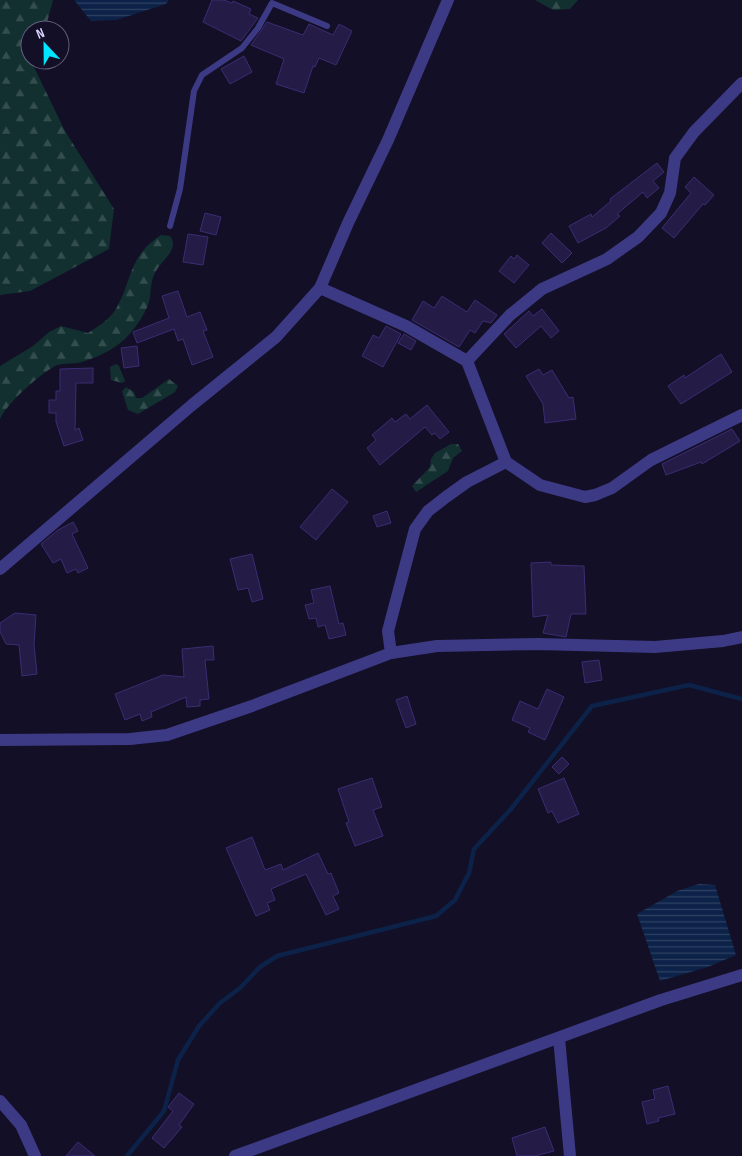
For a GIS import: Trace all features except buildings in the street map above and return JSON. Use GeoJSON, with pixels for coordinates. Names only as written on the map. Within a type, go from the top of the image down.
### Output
{"type":"FeatureCollection","features":[{"type":"Feature","properties":{"kind":"street"},"geometry":{"type":"LineString","coordinates":[[0,569],[276,336],[320,288],[348,223],[388,140],[448,0]]}},
{"type":"Feature","properties":{"kind":"street"},"geometry":{"type":"LineString","coordinates":[[467,361],[510,314],[542,289],[607,259],[638,237],[661,213],[670,194],[675,158],[694,132],[742,83]]}},
{"type":"Feature","properties":{"kind":"street"},"geometry":{"type":"LineString","coordinates":[[320,288],[406,326],[467,361],[506,462],[540,485],[585,497],[595,495],[612,488],[651,460],[742,415]]}},
{"type":"Feature","properties":{"kind":"street"},"geometry":{"type":"LineString","coordinates":[[391,653],[388,631],[415,529],[428,511],[446,497],[467,482],[506,462]]}},
{"type":"Feature","properties":{"kind":"street"},"geometry":{"type":"LineString","coordinates":[[0,740],[130,739],[166,734],[252,706],[391,653],[437,646],[538,644],[655,647],[724,641],[742,637]]}},
{"type":"Feature","properties":{"kind":"street"},"geometry":{"type":"LineString","coordinates":[[235,1156],[661,1000],[742,976]]}},
{"type":"Feature","properties":{"kind":"street"},"geometry":{"type":"LineString","coordinates":[[559,1038],[570,1156]]}},
{"type":"Feature","properties":{"kind":"street"},"geometry":{"type":"LineString","coordinates":[[0,1101],[21,1125],[36,1156]]}},
{"type":"Feature","properties":{"kind":"lane"},"geometry":{"type":"LineString","coordinates":[[170,226],[180,189],[194,91],[202,74],[242,48],[258,28],[272,3],[327,26]]}},
{"type":"Feature","properties":{"kind":"green space"},"geometry":{"type":"Polygon","coordinates":[[[0,0],[53,0],[48,20],[20,20],[20,70],[35,70],[65,131],[114,209],[109,249],[30,291],[0,295],[0,0]]]}},
{"type":"Feature","properties":{"kind":"green space"},"geometry":{"type":"Polygon","coordinates":[[[535,0],[578,0],[570,9],[553,10],[535,0]]]}},
{"type":"Feature","properties":{"kind":"green space"},"geometry":{"type":"Polygon","coordinates":[[[161,235],[170,236],[173,241],[172,250],[156,271],[152,281],[147,308],[129,335],[109,351],[96,357],[83,362],[57,365],[48,370],[9,405],[0,419],[0,366],[33,346],[49,332],[61,326],[88,333],[104,322],[117,307],[142,251],[161,235]]]}},
{"type":"Feature","properties":{"kind":"green space"},"geometry":{"type":"Polygon","coordinates":[[[116,364],[119,366],[125,381],[122,383],[111,380],[110,367],[116,364]]]}},
{"type":"Feature","properties":{"kind":"green space"},"geometry":{"type":"Polygon","coordinates":[[[169,379],[178,386],[175,392],[138,414],[128,410],[122,391],[126,387],[134,392],[136,398],[142,398],[169,379]]]}},
{"type":"Feature","properties":{"kind":"green space"},"geometry":{"type":"Polygon","coordinates":[[[451,444],[458,444],[462,451],[453,458],[448,471],[416,492],[412,486],[430,467],[431,459],[435,453],[451,444]]]}},
{"type":"Feature","properties":{"kind":"water"},"geometry":{"type":"Polygon","coordinates":[[[74,0],[169,0],[166,4],[116,20],[91,21],[74,0]]]}},
{"type":"Feature","properties":{"kind":"water"},"geometry":{"type":"Polygon","coordinates":[[[699,884],[715,885],[736,955],[708,967],[660,981],[637,914],[677,891],[699,884]]]}},
{"type":"Feature","properties":{"kind":"waterway"},"geometry":{"type":"LineString","coordinates":[[127,1156],[164,1111],[178,1060],[199,1026],[220,1003],[240,988],[260,967],[277,956],[436,916],[455,900],[469,873],[474,849],[511,809],[592,706],[689,685],[742,699]]}}]}
